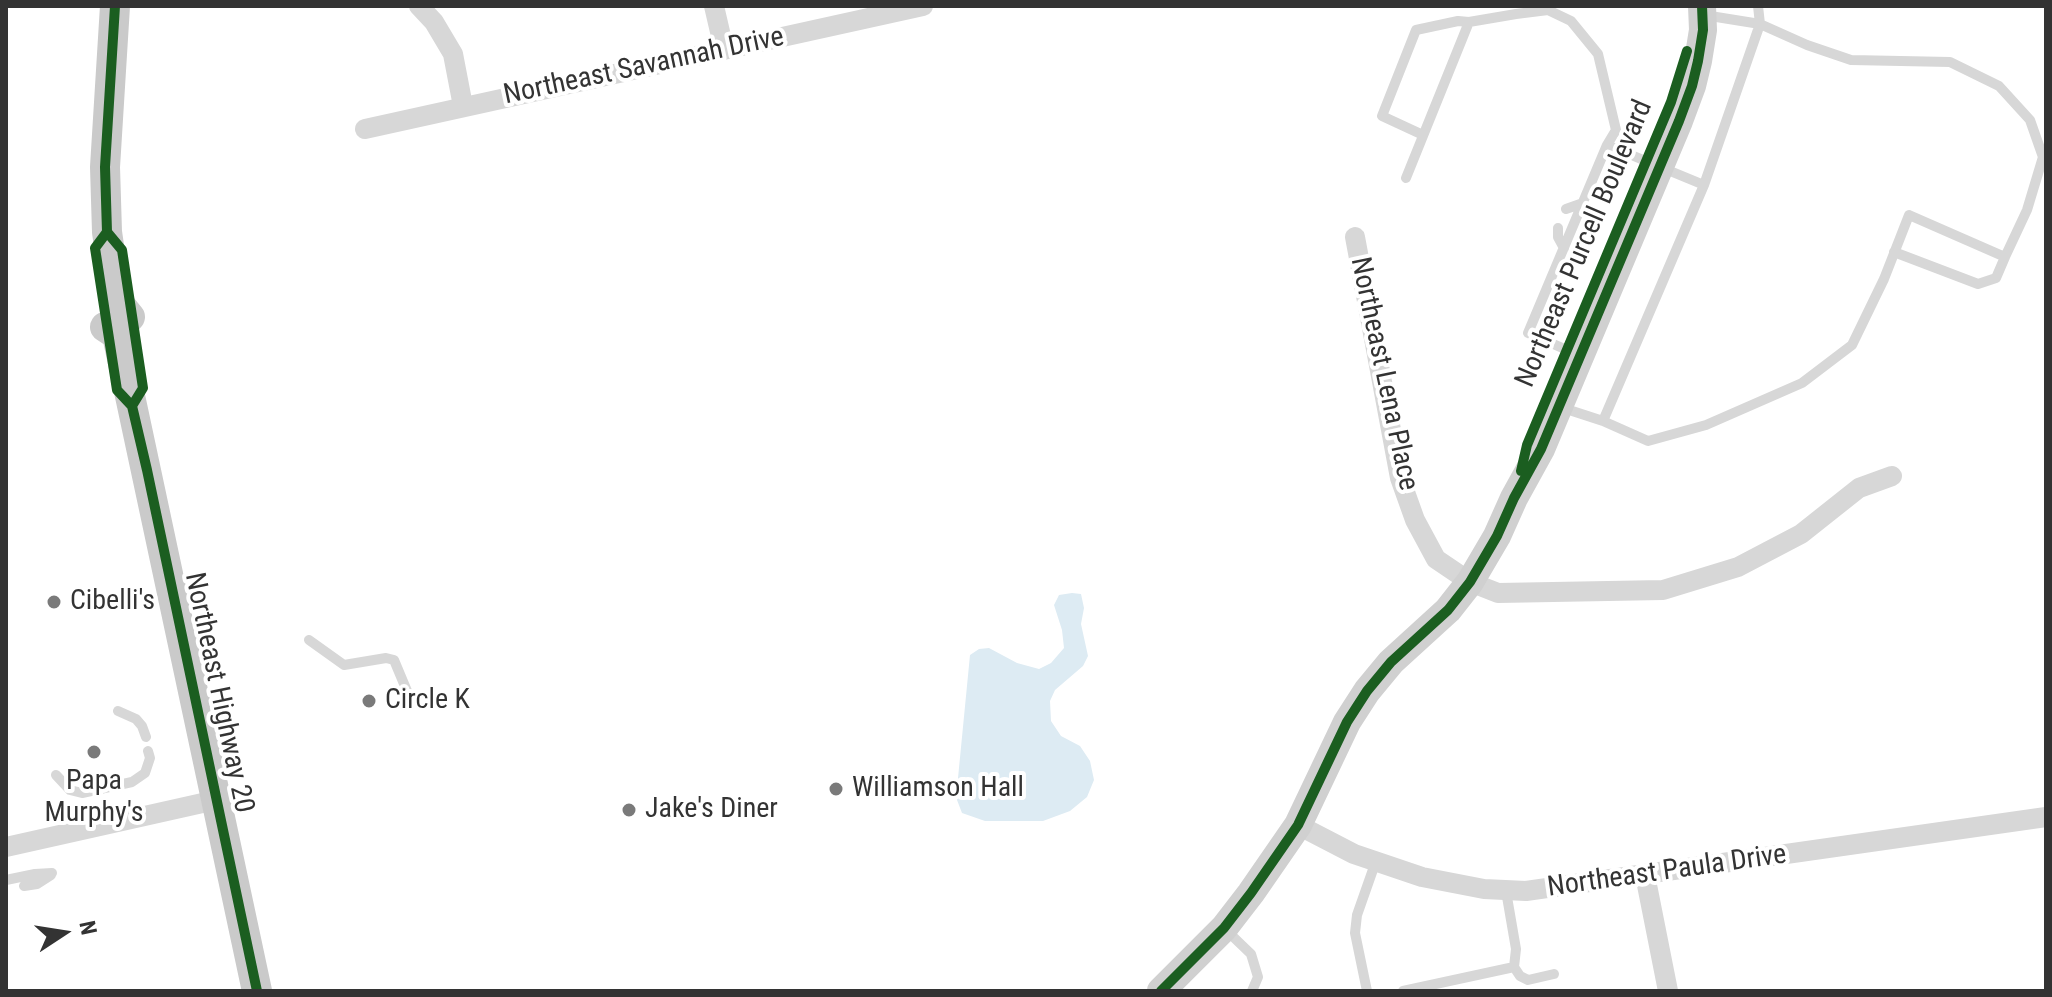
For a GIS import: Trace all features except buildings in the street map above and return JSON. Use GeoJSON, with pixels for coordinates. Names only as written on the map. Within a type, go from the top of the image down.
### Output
{"type":"FeatureCollection","features":[{"type":"Feature","properties":{"kind":"main road","name":"Northeast Highway 20"},"geometry":{"type":"LineString","coordinates":[[115,6],[107,100],[107,232],[95,248],[118,322],[117,335],[257,991]]}},
{"type":"Feature","properties":{"kind":"street"},"geometry":{"type":"LineString","coordinates":[[419,6],[434,22],[453,54],[463,106]]}},
{"type":"Feature","properties":{"kind":"street"},"geometry":{"type":"LineString","coordinates":[[714,6],[724,49]]}},
{"type":"Feature","properties":{"kind":"street","name":"Northeast Savannah Drive"},"geometry":{"type":"LineString","coordinates":[[365,129],[923,6]]}},
{"type":"Feature","properties":{"kind":"street","name":"Northeast Purcell Boulevard"},"geometry":{"type":"LineString","coordinates":[[1164,990],[1224,928],[1298,825],[1347,722],[1367,691],[1391,662],[1448,610],[1470,582],[1497,536],[1541,449],[1653,165],[1698,9]]}},
{"type":"Feature","properties":{"kind":"street","name":"Northeast Purcell Boulevard"},"geometry":{"type":"LineString","coordinates":[[1514,498],[1527,445],[1567,350],[1653,165]]}},
{"type":"Feature","properties":{"kind":"street","name":"Northeast Lena Place"},"geometry":{"type":"LineString","coordinates":[[1355,237],[1400,478],[1415,520],[1436,559],[1470,582],[1498,593],[1663,590],[1738,567],[1801,534],[1859,488],[1892,476]]}},
{"type":"Feature","properties":{"kind":"street"},"geometry":{"type":"LineString","coordinates":[[6,847],[216,800]]}},
{"type":"Feature","properties":{"kind":"street","name":"Northeast Paula Drive"},"geometry":{"type":"LineString","coordinates":[[1298,825],[1354,854],[1422,877],[1484,889],[1526,891],[2046,817]]}},
{"type":"Feature","properties":{"kind":"street"},"geometry":{"type":"LineString","coordinates":[[1645,875],[1668,991]]}},
{"type":"Feature","properties":{"kind":"lane"},"geometry":{"type":"LineString","coordinates":[[1603,421],[1704,185],[1760,24],[1758,6]]}},
{"type":"Feature","properties":{"kind":"lane"},"geometry":{"type":"LineString","coordinates":[[1698,9],[1760,24],[1851,60],[1950,62],[1999,86],[2030,120],[2043,157],[2027,210],[1996,278],[1978,284],[1894,252]]}},
{"type":"Feature","properties":{"kind":"lane"},"geometry":{"type":"LineString","coordinates":[[1423,135],[1382,116],[1416,30],[1458,21],[1548,10],[1571,21],[1598,54],[1616,130],[1528,333],[1567,350]]}},
{"type":"Feature","properties":{"kind":"lane"},"geometry":{"type":"LineString","coordinates":[[1406,178],[1469,22]]}},
{"type":"Feature","properties":{"kind":"lane"},"geometry":{"type":"LineString","coordinates":[[1607,145],[1704,185]]}},
{"type":"Feature","properties":{"kind":"lane"},"geometry":{"type":"LineString","coordinates":[[1566,209],[1583,203]]}},
{"type":"Feature","properties":{"kind":"lane"},"geometry":{"type":"LineString","coordinates":[[1559,406],[1648,441],[1706,425],[1802,383],[1852,345],[1909,215],[2005,257]]}},
{"type":"Feature","properties":{"kind":"lane"},"geometry":{"type":"LineString","coordinates":[[1558,228],[1558,237],[1564,248]]}},
{"type":"Feature","properties":{"kind":"lane"},"geometry":{"type":"LineString","coordinates":[[309,640],[344,665],[386,658],[394,660],[412,703]]}},
{"type":"Feature","properties":{"kind":"lane"},"geometry":{"type":"LineString","coordinates":[[118,711],[136,719],[146,737]]}},
{"type":"Feature","properties":{"kind":"lane"},"geometry":{"type":"LineString","coordinates":[[56,775],[70,790],[82,793],[132,782],[145,773],[150,758],[148,751]]}},
{"type":"Feature","properties":{"kind":"lane"},"geometry":{"type":"LineString","coordinates":[[1367,991],[1355,933],[1357,915],[1376,861]]}},
{"type":"Feature","properties":{"kind":"lane"},"geometry":{"type":"LineString","coordinates":[[6,880],[52,873],[37,884],[24,886]]}},
{"type":"Feature","properties":{"kind":"lane"},"geometry":{"type":"LineString","coordinates":[[1506,891],[1516,949],[1514,967]]}},
{"type":"Feature","properties":{"kind":"lane"},"geometry":{"type":"LineString","coordinates":[[1224,928],[1251,954],[1258,977],[1252,991]]}},
{"type":"Feature","properties":{"kind":"lane"},"geometry":{"type":"LineString","coordinates":[[1514,967],[1528,980],[1554,974]]}},
{"type":"Feature","properties":{"kind":"lane"},"geometry":{"type":"LineString","coordinates":[[1403,991],[1514,967]]}},
{"type":"Feature","properties":{"kind":"shaded area"},"geometry":{"type":"Polygon","coordinates":[[[1081,594],[1084,608],[1081,624],[1088,656],[1083,666],[1055,690],[1050,701],[1051,721],[1061,736],[1080,746],[1090,761],[1094,780],[1087,797],[1070,811],[1043,821],[985,821],[962,813],[957,800],[958,778],[970,655],[979,649],[989,648],[1017,663],[1039,669],[1051,663],[1064,648],[1054,605],[1059,595],[1081,594]]]}},
{"type":"Feature","properties":{"kind":"cycle path"},"geometry":{"type":"LineString","coordinates":[[115,6],[105,167],[107,232],[122,250],[143,388],[132,406]]}},
{"type":"Feature","properties":{"kind":"cycle path"},"geometry":{"type":"LineString","coordinates":[[1161,991],[1224,928],[1251,893],[1298,825],[1347,722],[1367,691],[1391,662],[1448,610],[1470,582],[1497,536],[1541,449],[1679,121],[1698,61],[1703,30],[1702,6]]}},
{"type":"Feature","properties":{"kind":"cycle path"},"geometry":{"type":"LineString","coordinates":[[1521,471],[1527,445],[1671,102],[1687,51]]}},
{"type":"Feature","properties":{"kind":"cycle path"},"geometry":{"type":"LineString","coordinates":[[107,232],[95,248],[117,390],[132,406],[147,470],[257,991]]}},
{"type":"Feature","properties":{"kind":"place","name":"Cibelli's"},"geometry":{"type":"Point","coordinates":[54,602]}},
{"type":"Feature","properties":{"kind":"place","name":"Circle K"},"geometry":{"type":"Point","coordinates":[369,701]}},
{"type":"Feature","properties":{"kind":"place","name":"Papa Murphy's"},"geometry":{"type":"Point","coordinates":[94,752]}},
{"type":"Feature","properties":{"kind":"place","name":"Williamson Hall"},"geometry":{"type":"Point","coordinates":[836,789]}},
{"type":"Feature","properties":{"kind":"place","name":"Jake's Diner"},"geometry":{"type":"Point","coordinates":[629,810]}}]}
